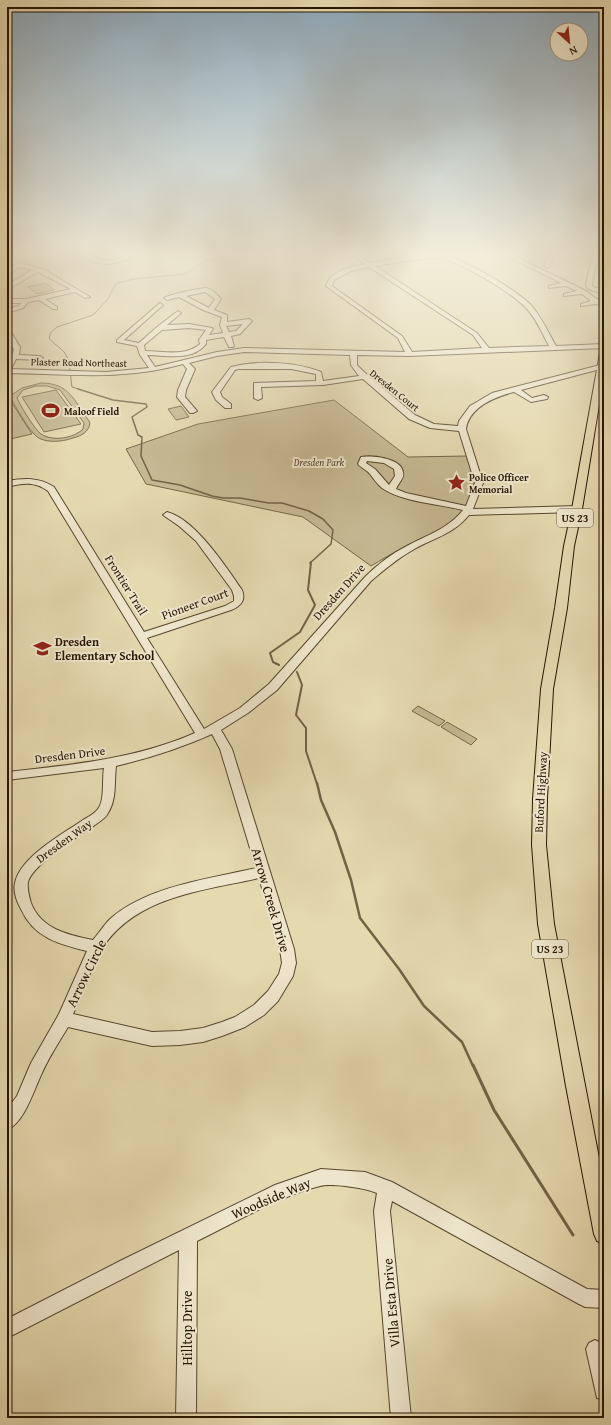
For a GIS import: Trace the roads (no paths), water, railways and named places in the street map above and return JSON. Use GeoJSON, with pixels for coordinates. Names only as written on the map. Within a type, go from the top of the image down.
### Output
{"type":"FeatureCollection","features":[{"type":"Feature","properties":{"kind":"main road","name":"Buford Highway"},"geometry":{"type":"LineString","coordinates":[[604,349],[577,509],[569,546],[561,608],[547,689],[540,799],[539,845],[546,924],[575,1086],[604,1234]]}},
{"type":"Feature","properties":{"kind":"street"},"geometry":{"type":"LineString","coordinates":[[140,345],[119,341],[142,320]]}},
{"type":"Feature","properties":{"kind":"street"},"geometry":{"type":"LineString","coordinates":[[140,345],[168,320]]}},
{"type":"Feature","properties":{"kind":"street"},"geometry":{"type":"LineString","coordinates":[[224,320],[223,324],[231,346]]}},
{"type":"Feature","properties":{"kind":"street"},"geometry":{"type":"LineString","coordinates":[[377,320],[400,337],[409,354]]}},
{"type":"Feature","properties":{"kind":"street"},"geometry":{"type":"LineString","coordinates":[[454,320],[475,334],[487,350]]}},
{"type":"Feature","properties":{"kind":"street"},"geometry":{"type":"LineString","coordinates":[[538,320],[554,347]]}},
{"type":"Feature","properties":{"kind":"street"},"geometry":{"type":"LineString","coordinates":[[204,338],[238,333],[249,321],[223,324]]}},
{"type":"Feature","properties":{"kind":"street"},"geometry":{"type":"LineString","coordinates":[[143,354],[172,353],[177,355],[193,352],[203,344],[202,340],[210,329],[189,326],[159,328]]}},
{"type":"Feature","properties":{"kind":"street"},"geometry":{"type":"LineString","coordinates":[[7,330],[18,347],[18,352],[7,370]]}},
{"type":"Feature","properties":{"kind":"street"},"geometry":{"type":"LineString","coordinates":[[140,345],[143,354],[154,370]]}},
{"type":"Feature","properties":{"kind":"street","name":"Plaster Road Northeast"},"geometry":{"type":"LineString","coordinates":[[7,370],[119,374],[154,370],[221,353],[244,350],[353,354],[409,354],[604,346]]}},
{"type":"Feature","properties":{"kind":"street","name":"Dresden Court"},"geometry":{"type":"LineString","coordinates":[[353,354],[354,365],[363,377],[419,422],[433,426],[462,429]]}},
{"type":"Feature","properties":{"kind":"street"},"geometry":{"type":"LineString","coordinates":[[7,357],[40,358]]}},
{"type":"Feature","properties":{"kind":"street"},"geometry":{"type":"LineString","coordinates":[[185,362],[191,369],[182,390],[181,397],[193,411]]}},
{"type":"Feature","properties":{"kind":"street"},"geometry":{"type":"LineString","coordinates":[[228,406],[219,398],[216,392],[233,368],[244,366],[304,369],[319,373],[320,383]]}},
{"type":"Feature","properties":{"kind":"street"},"geometry":{"type":"LineString","coordinates":[[462,429],[463,421],[473,408],[488,398],[514,389],[602,367]]}},
{"type":"Feature","properties":{"kind":"street"},"geometry":{"type":"LineString","coordinates":[[258,398],[256,385],[320,383],[363,377]]}},
{"type":"Feature","properties":{"kind":"street"},"geometry":{"type":"LineString","coordinates":[[514,389],[531,400],[544,397]]}},
{"type":"Feature","properties":{"kind":"street","name":"Dresden Drive"},"geometry":{"type":"LineString","coordinates":[[7,776],[110,764],[164,750],[202,736],[256,703],[273,687],[368,578],[381,567],[409,548],[442,533],[468,511],[479,483],[462,429]]}},
{"type":"Feature","properties":{"kind":"street","name":"Frontier Trail"},"geometry":{"type":"LineString","coordinates":[[7,484],[31,481],[45,484],[51,489],[202,736]]}},
{"type":"Feature","properties":{"kind":"street"},"geometry":{"type":"LineString","coordinates":[[391,490],[403,495],[436,501],[468,511],[577,509]]}},
{"type":"Feature","properties":{"kind":"street","name":"Pioneer Court"},"geometry":{"type":"LineString","coordinates":[[142,636],[228,608],[236,605],[239,600],[240,595],[237,590],[199,539],[182,524],[167,515]]}},
{"type":"Feature","properties":{"kind":"street","name":"Arrow Creek Drive"},"geometry":{"type":"LineString","coordinates":[[64,1019],[152,1039],[203,1035],[240,1022],[259,1010],[274,996],[286,976],[289,963],[287,949],[226,749],[215,729]]}},
{"type":"Feature","properties":{"kind":"street","name":"Dresden Way"},"geometry":{"type":"LineString","coordinates":[[96,947],[53,934],[42,929],[33,920],[24,898],[21,885],[29,866],[103,812],[108,803],[108,774],[110,764]]}},
{"type":"Feature","properties":{"kind":"street","name":"Arrow Circle"},"geometry":{"type":"LineString","coordinates":[[7,1122],[22,1100],[36,1068],[64,1019],[96,947],[115,923],[144,903],[163,895],[263,872]]}},
{"type":"Feature","properties":{"kind":"street","name":"Woodside Way"},"geometry":{"type":"LineString","coordinates":[[7,1328],[128,1266],[188,1238],[281,1191],[321,1177],[365,1180],[386,1188],[585,1298],[604,1299]]}},
{"type":"Feature","properties":{"kind":"street","name":"Villa Esta Drive"},"geometry":{"type":"LineString","coordinates":[[386,1188],[382,1211],[401,1418]]}},
{"type":"Feature","properties":{"kind":"street","name":"Hilltop Drive"},"geometry":{"type":"LineString","coordinates":[[186,1418],[188,1238]]}},
{"type":"Feature","properties":{"kind":"street"},"geometry":{"type":"LineString","coordinates":[[595,1349],[604,1391]]}},
{"type":"Feature","properties":{"kind":"waterway"},"geometry":{"type":"LineString","coordinates":[[76,320],[57,327],[51,332],[49,338],[64,352],[68,359],[72,387],[82,390]]}},
{"type":"Feature","properties":{"kind":"waterway"},"geometry":{"type":"LineString","coordinates":[[78,389],[113,400],[146,404],[147,407],[132,417],[138,435],[142,437],[141,456],[152,480],[180,485],[212,496],[223,498],[240,498],[269,503],[282,503],[309,511],[323,519],[333,530],[331,544],[311,562]]}},
{"type":"Feature","properties":{"kind":"waterway"},"geometry":{"type":"LineString","coordinates":[[279,665],[273,662],[270,653],[300,632],[315,605],[308,590],[311,562]]}},
{"type":"Feature","properties":{"kind":"waterway"},"geometry":{"type":"LineString","coordinates":[[297,672],[302,685],[296,715],[306,728],[306,751],[317,784]]}},
{"type":"Feature","properties":{"kind":"waterway"},"geometry":{"type":"LineString","coordinates":[[317,783],[321,800],[335,832],[351,880],[360,918],[399,969],[424,1006],[462,1042],[473,1066]]}},
{"type":"Feature","properties":{"kind":"waterway"},"geometry":{"type":"LineString","coordinates":[[473,1065],[494,1110],[573,1235]]}},
{"type":"Feature","properties":{"kind":"place","name":"Maloof Field"},"geometry":{"type":"Point","coordinates":[51,411]}},
{"type":"Feature","properties":{"kind":"place","name":"Police Officer Memorial"},"geometry":{"type":"Point","coordinates":[456,483]}},
{"type":"Feature","properties":{"kind":"place","name":"Dresden Elementary School"},"geometry":{"type":"Point","coordinates":[42,649]}},
{"type":"Feature","properties":{"kind":"park label","name":"Dresden Park"},"geometry":{"type":"Point","coordinates":[319,462]}}]}
